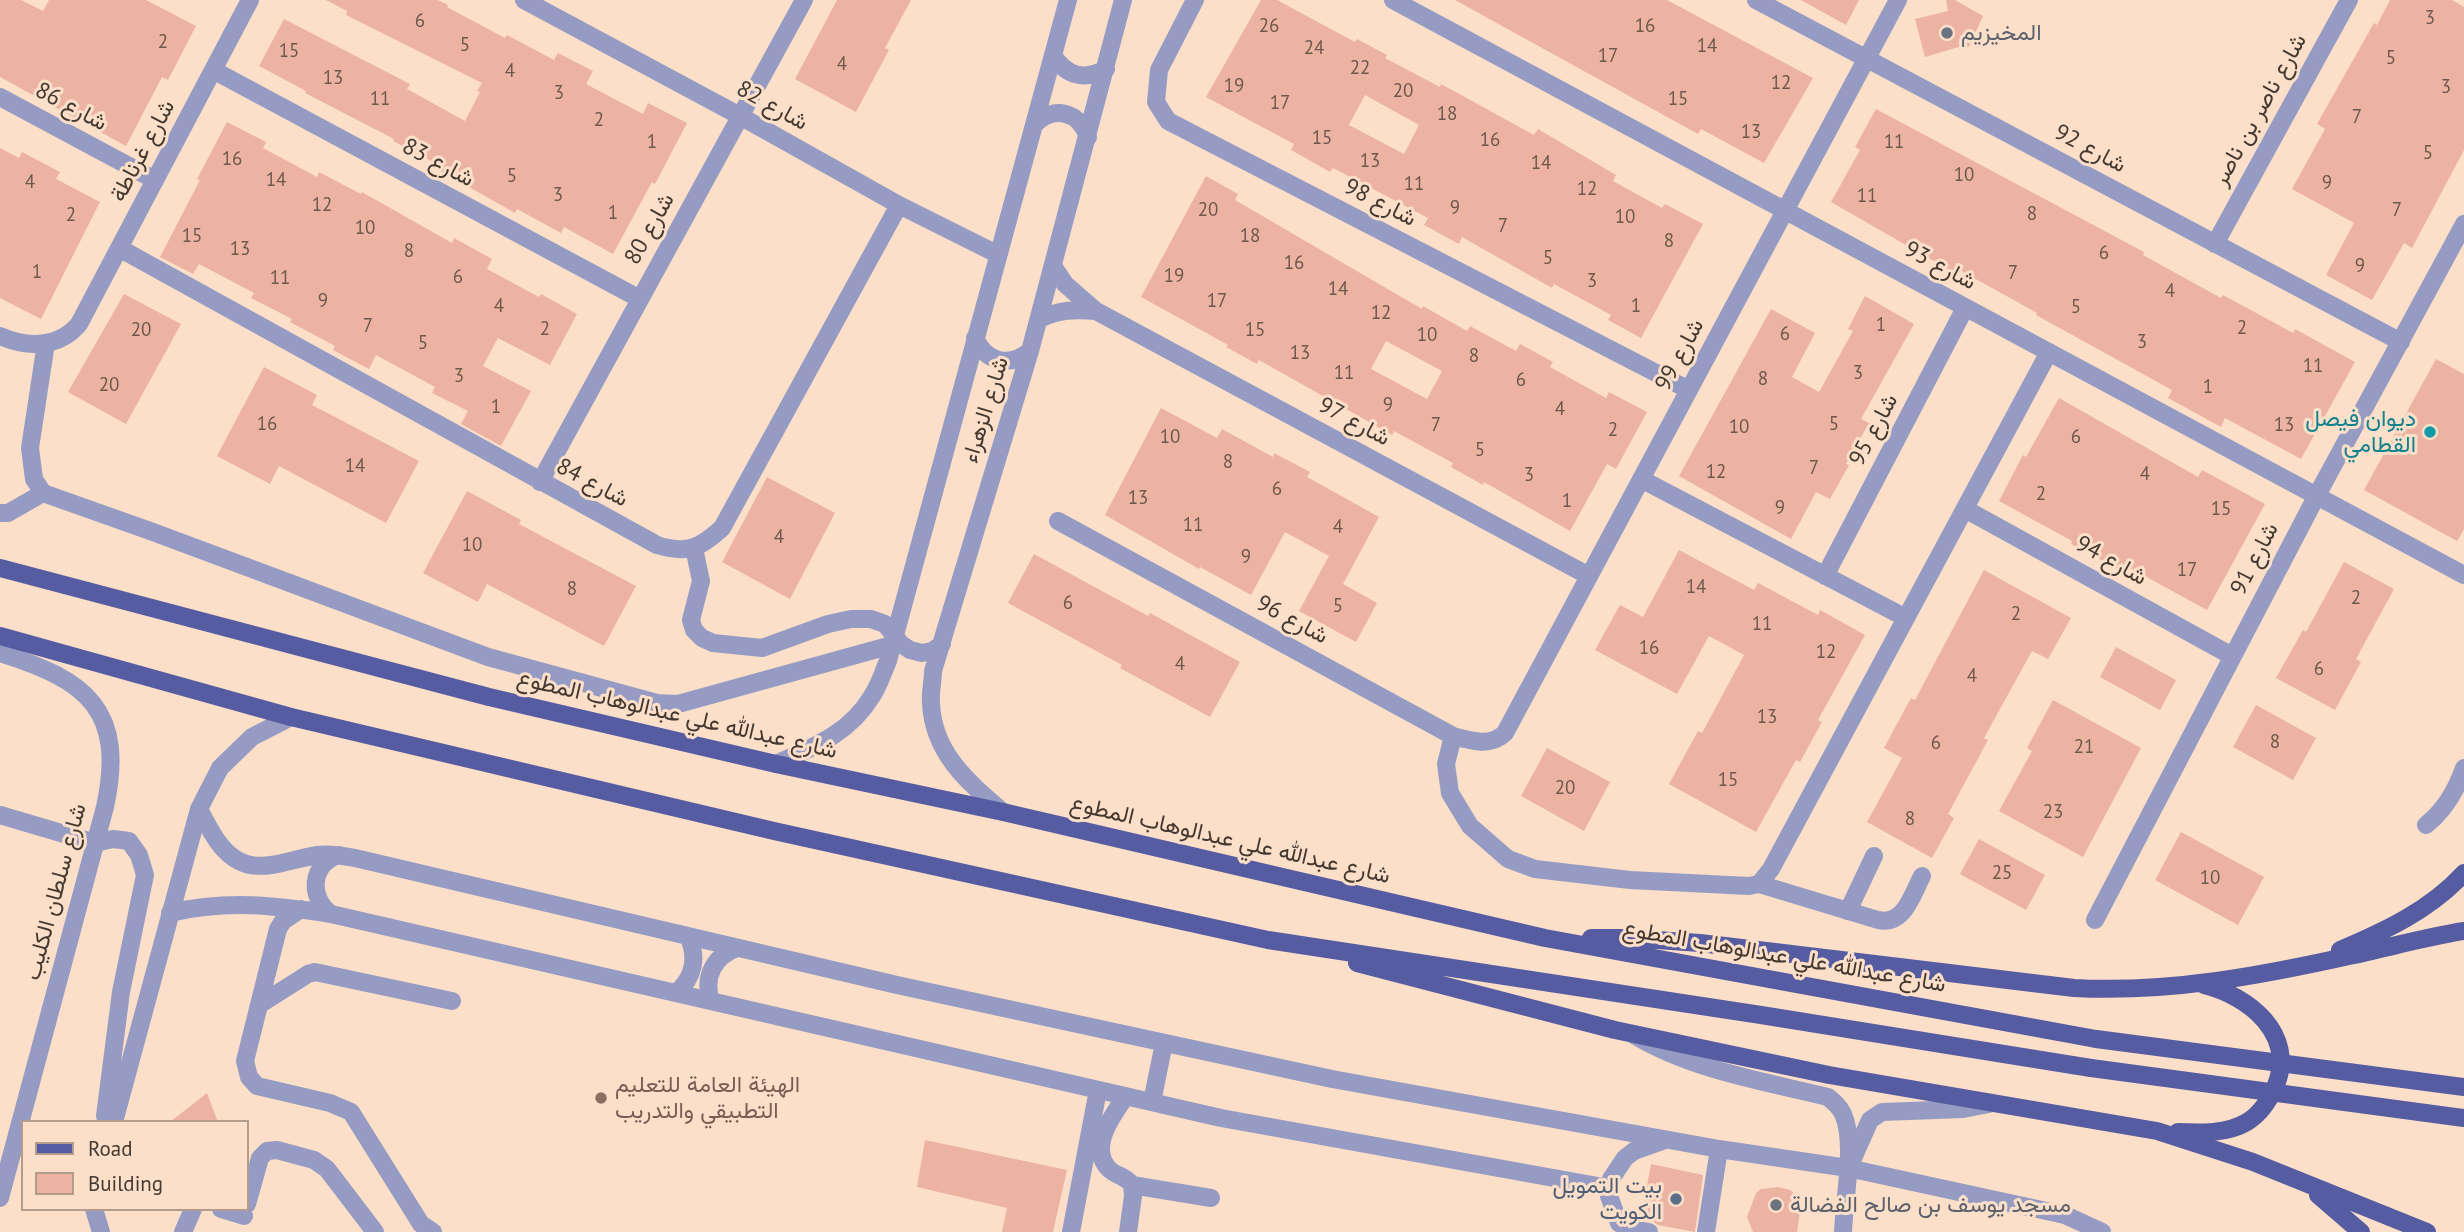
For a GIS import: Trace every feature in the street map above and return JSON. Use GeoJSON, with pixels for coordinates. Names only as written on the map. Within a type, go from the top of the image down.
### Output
{"type":"FeatureCollection","features":[{"type":"Feature","properties":{"kind":"main road","name":"شارع عبدالله علي عبدالوهاب المطوع"},"geometry":{"type":"LineString","coordinates":[[0,568],[489,697],[1545,938],[2096,1039],[2464,1087]]}},
{"type":"Feature","properties":{"kind":"main road"},"geometry":{"type":"LineString","coordinates":[[0,636],[291,717],[774,831],[1268,940],[1631,1034],[1829,1075],[2157,1131],[2216,1132],[2246,1123],[2265,1106],[2278,1080],[2280,1064],[2276,1037],[2262,1016],[2252,1006],[2227,993],[2199,984]]}},
{"type":"Feature","properties":{"kind":"main road"},"geometry":{"type":"LineString","coordinates":[[2301,967],[2387,929],[2424,906],[2464,873]]}},
{"type":"Feature","properties":{"kind":"main road"},"geometry":{"type":"LineString","coordinates":[[1545,938],[1628,938],[1700,943],[2074,988],[2110,990],[2199,984],[2301,967],[2464,931]]}},
{"type":"Feature","properties":{"kind":"main road"},"geometry":{"type":"LineString","coordinates":[[1268,940],[2091,1068],[2464,1118]]}},
{"type":"Feature","properties":{"kind":"main road"},"geometry":{"type":"LineString","coordinates":[[2157,1131],[2302,1181],[2427,1232]]}},
{"type":"Feature","properties":{"kind":"main road"},"geometry":{"type":"LineString","coordinates":[[2302,1181],[2361,1232]]}},
{"type":"Feature","properties":{"kind":"street","name":"شارع غرناطة"},"geometry":{"type":"LineString","coordinates":[[46,343],[70,335],[79,324],[250,0]]}},
{"type":"Feature","properties":{"kind":"street","name":"شارع 82"},"geometry":{"type":"LineString","coordinates":[[524,0],[899,205],[997,254]]}},
{"type":"Feature","properties":{"kind":"street","name":"شارع 80"},"geometry":{"type":"LineString","coordinates":[[540,482],[804,0]]}},
{"type":"Feature","properties":{"kind":"street","name":"شارع الزهراء"},"geometry":{"type":"LineString","coordinates":[[776,764],[837,735],[856,718],[873,696],[893,640],[1068,0]]}},
{"type":"Feature","properties":{"kind":"street","name":"شارع الزهراء"},"geometry":{"type":"LineString","coordinates":[[1003,813],[964,779],[935,734],[931,703],[933,671],[1030,351],[1124,0]]}},
{"type":"Feature","properties":{"kind":"street","name":"شارع 98"},"geometry":{"type":"LineString","coordinates":[[1195,0],[1159,70],[1156,102],[1168,121],[1689,390]]}},
{"type":"Feature","properties":{"kind":"street","name":"شارع 93"},"geometry":{"type":"LineString","coordinates":[[1393,0],[2464,575]]}},
{"type":"Feature","properties":{"kind":"street","name":"شارع 92"},"geometry":{"type":"LineString","coordinates":[[1756,0],[2401,342]]}},
{"type":"Feature","properties":{"kind":"street","name":"شارع 99"},"geometry":{"type":"LineString","coordinates":[[1505,733],[1898,0]]}},
{"type":"Feature","properties":{"kind":"street","name":"شارع ناصر بن ناصر"},"geometry":{"type":"LineString","coordinates":[[2215,244],[2348,0]]}},
{"type":"Feature","properties":{"kind":"street"},"geometry":{"type":"LineString","coordinates":[[1053,55],[1066,71],[1076,75],[1087,76],[1106,69]]}},
{"type":"Feature","properties":{"kind":"street","name":"شارع 83"},"geometry":{"type":"LineString","coordinates":[[213,70],[640,299]]}},
{"type":"Feature","properties":{"kind":"street","name":"شارع 86"},"geometry":{"type":"LineString","coordinates":[[0,97],[155,180]]}},
{"type":"Feature","properties":{"kind":"street"},"geometry":{"type":"LineString","coordinates":[[1034,125],[1041,117],[1050,113],[1070,114],[1084,128],[1088,137]]}},
{"type":"Feature","properties":{"kind":"street"},"geometry":{"type":"LineString","coordinates":[[899,205],[722,528],[706,543],[694,548],[701,581],[691,620],[694,631],[713,643],[762,648],[828,624],[851,619],[871,619],[885,624],[893,640],[910,650],[922,653],[932,651],[942,644]]}},
{"type":"Feature","properties":{"kind":"street","name":"شارع 91"},"geometry":{"type":"LineString","coordinates":[[2095,920],[2316,497],[2464,224]]}},
{"type":"Feature","properties":{"kind":"street","name":"شارع 84"},"geometry":{"type":"LineString","coordinates":[[119,248],[657,545],[674,550],[694,548]]}},
{"type":"Feature","properties":{"kind":"street","name":"شارع 97"},"geometry":{"type":"LineString","coordinates":[[1053,266],[1065,284],[1096,311],[1589,576]]}},
{"type":"Feature","properties":{"kind":"street","name":"شارع 95"},"geometry":{"type":"LineString","coordinates":[[1825,576],[1965,308]]}},
{"type":"Feature","properties":{"kind":"street","name":"شارع 97"},"geometry":{"type":"LineString","coordinates":[[1039,319],[1056,311],[1096,311]]}},
{"type":"Feature","properties":{"kind":"street"},"geometry":{"type":"LineString","coordinates":[[0,336],[16,343],[46,343],[30,447],[34,479],[43,493],[488,657],[657,703],[678,704],[893,640]]}},
{"type":"Feature","properties":{"kind":"street"},"geometry":{"type":"LineString","coordinates":[[975,338],[979,346],[993,359],[1013,361],[1030,351]]}},
{"type":"Feature","properties":{"kind":"street"},"geometry":{"type":"LineString","coordinates":[[1759,884],[1766,878],[1795,825],[2049,352]]}},
{"type":"Feature","properties":{"kind":"street"},"geometry":{"type":"LineString","coordinates":[[1641,479],[1906,618]]}},
{"type":"Feature","properties":{"kind":"street"},"geometry":{"type":"LineString","coordinates":[[0,513],[8,513],[43,493]]}},
{"type":"Feature","properties":{"kind":"street","name":"شارع 94"},"geometry":{"type":"LineString","coordinates":[[1965,509],[2232,656]]}},
{"type":"Feature","properties":{"kind":"street","name":"شارع 96"},"geometry":{"type":"LineString","coordinates":[[1058,521],[1453,736],[1486,742],[1499,739],[1505,733]]}},
{"type":"Feature","properties":{"kind":"street","name":"شارع سلطان الكليب"},"geometry":{"type":"LineString","coordinates":[[0,653],[37,664],[70,681],[91,699],[106,725],[111,757],[110,785],[0,1198]]}},
{"type":"Feature","properties":{"kind":"street"},"geometry":{"type":"LineString","coordinates":[[115,1120],[199,809],[219,768],[252,737],[291,717]]}},
{"type":"Feature","properties":{"kind":"street"},"geometry":{"type":"LineString","coordinates":[[1453,736],[1446,764],[1450,793],[1470,826],[1508,859],[1535,869],[1630,880],[1749,886],[1759,884],[1883,921],[1894,919],[1903,912],[1922,876]]}},
{"type":"Feature","properties":{"kind":"street"},"geometry":{"type":"LineString","coordinates":[[2426,825],[2441,813],[2464,768]]}},
{"type":"Feature","properties":{"kind":"street"},"geometry":{"type":"LineString","coordinates":[[199,809],[219,843],[229,854],[250,865],[268,867],[319,855],[339,855],[897,985],[1332,1079],[1719,1149],[1848,1168],[2065,1215],[2080,1227],[2102,1232]]}},
{"type":"Feature","properties":{"kind":"street"},"geometry":{"type":"LineString","coordinates":[[0,815],[94,843],[113,839],[129,841],[139,855],[145,875],[121,992],[104,1120]]}},
{"type":"Feature","properties":{"kind":"street"},"geometry":{"type":"LineString","coordinates":[[331,914],[317,899],[315,885],[322,866],[339,855]]}},
{"type":"Feature","properties":{"kind":"street"},"geometry":{"type":"LineString","coordinates":[[1848,911],[1874,856]]}},
{"type":"Feature","properties":{"kind":"street"},"geometry":{"type":"LineString","coordinates":[[170,913],[201,906],[276,905],[331,914],[1221,1118],[1609,1188]]}},
{"type":"Feature","properties":{"kind":"street"},"geometry":{"type":"LineString","coordinates":[[301,909],[283,921],[278,929],[245,1061],[246,1070],[257,1086],[330,1103],[351,1112],[421,1224],[433,1232]]}},
{"type":"Feature","properties":{"kind":"street"},"geometry":{"type":"LineString","coordinates":[[676,993],[687,981],[693,967],[694,951],[688,936]]}},
{"type":"Feature","properties":{"kind":"street"},"geometry":{"type":"LineString","coordinates":[[710,1000],[708,979],[713,965],[723,954],[737,948]]}},
{"type":"Feature","properties":{"kind":"street"},"geometry":{"type":"LineString","coordinates":[[259,1005],[315,972],[452,1002]]}},
{"type":"Feature","properties":{"kind":"street"},"geometry":{"type":"LineString","coordinates":[[1631,1034],[1659,1051],[1685,1060],[1828,1097],[1835,1103],[1843,1113],[1848,1138],[1843,1232]]}},
{"type":"Feature","properties":{"kind":"street"},"geometry":{"type":"LineString","coordinates":[[1152,1102],[1164,1042]]}},
{"type":"Feature","properties":{"kind":"street"},"geometry":{"type":"LineString","coordinates":[[1071,1232],[1098,1090]]}},
{"type":"Feature","properties":{"kind":"street"},"geometry":{"type":"LineString","coordinates":[[1126,1096],[1105,1130],[1102,1145],[1106,1166],[1132,1185],[1128,1232]]}},
{"type":"Feature","properties":{"kind":"street"},"geometry":{"type":"LineString","coordinates":[[1848,1168],[1866,1129],[1876,1115],[1892,1110],[1963,1108],[1989,1104]]}},
{"type":"Feature","properties":{"kind":"street"},"geometry":{"type":"LineString","coordinates":[[1609,1128],[1620,1143],[1625,1158]]}},
{"type":"Feature","properties":{"kind":"street"},"geometry":{"type":"LineString","coordinates":[[1649,1232],[1621,1225],[1616,1219],[1609,1188],[1614,1171],[1625,1158],[1634,1151],[1668,1139]]}},
{"type":"Feature","properties":{"kind":"street"},"geometry":{"type":"LineString","coordinates":[[1706,1232],[1719,1149]]}},
{"type":"Feature","properties":{"kind":"street"},"geometry":{"type":"LineString","coordinates":[[248,1201],[260,1158],[267,1151],[277,1150],[314,1160],[327,1168],[375,1232]]}},
{"type":"Feature","properties":{"kind":"street"},"geometry":{"type":"LineString","coordinates":[[1132,1185],[1211,1198]]}},
{"type":"Feature","properties":{"kind":"street"},"geometry":{"type":"LineString","coordinates":[[86,1232],[92,1211]]}},
{"type":"Feature","properties":{"kind":"street"},"geometry":{"type":"LineString","coordinates":[[94,1211],[101,1232]]}},
{"type":"Feature","properties":{"kind":"street"},"geometry":{"type":"LineString","coordinates":[[183,1232],[191,1211]]}},
{"type":"Feature","properties":{"kind":"building"},"geometry":{"type":"Polygon","coordinates":[[[0,0],[21,0],[43,11],[49,0],[146,0],[196,26],[168,80],[162,77],[126,146],[0,77],[0,0]]]}},
{"type":"Feature","properties":{"kind":"building"},"geometry":{"type":"Polygon","coordinates":[[[326,0],[438,0],[505,38],[507,35],[554,60],[558,53],[593,71],[586,84],[643,114],[648,103],[687,123],[655,184],[652,182],[613,254],[564,227],[561,233],[517,209],[515,213],[439,170],[441,166],[393,141],[394,139],[259,66],[284,19],[410,84],[407,89],[465,121],[482,83],[346,15],[347,11],[326,0]]]}},
{"type":"Feature","properties":{"kind":"building"},"geometry":{"type":"Polygon","coordinates":[[[837,0],[911,0],[885,48],[889,50],[856,112],[795,79],[837,0]]]}},
{"type":"Feature","properties":{"kind":"building"},"geometry":{"type":"Polygon","coordinates":[[[1261,0],[1277,0],[1355,42],[1357,39],[1387,55],[1385,58],[1440,87],[1441,84],[1534,135],[1538,129],[1616,175],[1613,181],[1662,208],[1665,204],[1703,224],[1641,338],[1608,320],[1611,315],[1554,284],[1552,288],[1462,237],[1459,244],[1424,225],[1428,218],[1333,168],[1330,172],[1291,150],[1294,144],[1206,97],[1261,0]],[[1365,95],[1349,125],[1404,154],[1419,125],[1365,95]]]}},
{"type":"Feature","properties":{"kind":"building"},"geometry":{"type":"Polygon","coordinates":[[[1455,0],[1667,0],[1813,78],[1764,163],[1701,129],[1698,134],[1455,0]]]}},
{"type":"Feature","properties":{"kind":"building"},"geometry":{"type":"Polygon","coordinates":[[[1801,0],[1859,0],[1846,25],[1801,0]]]}},
{"type":"Feature","properties":{"kind":"building","name":"المخيزيم"},"geometry":{"type":"Polygon","coordinates":[[[1946,0],[1955,0],[1983,16],[1969,47],[1962,46],[1925,57],[1915,19],[1948,11],[1946,0]]]}},
{"type":"Feature","properties":{"kind":"building"},"geometry":{"type":"Polygon","coordinates":[[[2390,0],[2452,0],[2464,7],[2464,150],[2412,248],[2404,243],[2372,300],[2326,275],[2354,223],[2292,189],[2325,129],[2317,124],[2374,23],[2377,25],[2390,0]]]}},
{"type":"Feature","properties":{"kind":"building"},"geometry":{"type":"Polygon","coordinates":[[[1876,109],[2144,252],[2143,255],[2221,298],[2223,295],[2293,333],[2295,329],[2355,362],[2301,459],[2225,418],[2221,427],[2168,398],[2172,390],[1956,268],[1953,272],[1831,202],[1860,150],[1855,147],[1876,109]]]}},
{"type":"Feature","properties":{"kind":"building"},"geometry":{"type":"Polygon","coordinates":[[[227,122],[266,142],[263,148],[317,177],[319,172],[361,194],[362,192],[452,243],[454,238],[492,259],[487,269],[577,314],[550,365],[498,338],[483,366],[531,391],[501,446],[461,424],[468,411],[432,393],[435,387],[376,355],[369,369],[333,350],[335,346],[290,322],[292,319],[251,298],[254,293],[199,264],[193,274],[160,257],[227,122]]]}},
{"type":"Feature","properties":{"kind":"building"},"geometry":{"type":"Polygon","coordinates":[[[0,148],[19,158],[22,152],[60,172],[56,179],[100,202],[41,319],[0,298],[0,148]]]}},
{"type":"Feature","properties":{"kind":"building"},"geometry":{"type":"Polygon","coordinates":[[[1206,176],[1238,194],[1235,200],[1422,309],[1423,306],[1467,331],[1470,326],[1516,351],[1520,344],[1553,362],[1550,367],[1606,398],[1609,392],[1647,412],[1616,469],[1607,464],[1570,531],[1484,482],[1483,485],[1451,467],[1453,463],[1394,431],[1392,435],[1259,360],[1257,364],[1141,297],[1206,176]],[[1386,341],[1371,369],[1427,399],[1442,371],[1386,341]]]}},
{"type":"Feature","properties":{"kind":"building"},"geometry":{"type":"Polygon","coordinates":[[[124,294],[181,324],[126,424],[68,392],[124,294]]]}},
{"type":"Feature","properties":{"kind":"building"},"geometry":{"type":"Polygon","coordinates":[[[1865,296],[1914,324],[1861,419],[1869,423],[1830,499],[1816,492],[1791,539],[1679,476],[1771,309],[1815,333],[1792,377],[1819,392],[1853,331],[1848,329],[1865,296]]]}},
{"type":"Feature","properties":{"kind":"building","name":"ديوان فيصل القطامي"},"geometry":{"type":"Polygon","coordinates":[[[2436,359],[2464,374],[2464,529],[2457,541],[2364,490],[2436,359]]]}},
{"type":"Feature","properties":{"kind":"building"},"geometry":{"type":"Polygon","coordinates":[[[264,367],[317,395],[312,405],[419,461],[386,523],[279,466],[270,484],[217,456],[264,367]]]}},
{"type":"Feature","properties":{"kind":"building"},"geometry":{"type":"Polygon","coordinates":[[[2059,398],[2198,477],[2202,470],[2265,504],[2207,610],[2121,563],[2118,569],[1999,501],[2023,455],[2026,457],[2059,398]]]}},
{"type":"Feature","properties":{"kind":"building"},"geometry":{"type":"Polygon","coordinates":[[[1161,408],[1217,438],[1222,429],[1273,457],[1274,453],[1310,472],[1307,477],[1379,517],[1343,584],[1377,603],[1356,642],[1299,611],[1329,556],[1285,532],[1251,595],[1200,567],[1199,569],[1105,515],[1161,408]]]}},
{"type":"Feature","properties":{"kind":"building"},"geometry":{"type":"Polygon","coordinates":[[[767,477],[835,513],[790,599],[722,562],[767,477]]]}},
{"type":"Feature","properties":{"kind":"building"},"geometry":{"type":"Polygon","coordinates":[[[467,491],[521,520],[519,524],[636,586],[604,646],[487,584],[478,602],[423,573],[467,491]]]}},
{"type":"Feature","properties":{"kind":"building"},"geometry":{"type":"Polygon","coordinates":[[[1679,550],[1754,590],[1758,583],[1818,615],[1820,610],[1865,635],[1818,720],[1822,722],[1800,762],[1796,760],[1756,832],[1669,784],[1698,731],[1702,733],[1744,655],[1709,636],[1677,694],[1595,650],[1620,605],[1643,617],[1679,550]]]}},
{"type":"Feature","properties":{"kind":"building"},"geometry":{"type":"Polygon","coordinates":[[[1034,554],[1240,662],[1210,717],[1008,603],[1034,554]]]}},
{"type":"Feature","properties":{"kind":"building"},"geometry":{"type":"Polygon","coordinates":[[[2344,562],[2394,589],[2356,659],[2361,662],[2335,710],[2276,678],[2303,630],[2306,632],[2344,562]]]}},
{"type":"Feature","properties":{"kind":"building"},"geometry":{"type":"Polygon","coordinates":[[[1984,570],[2071,618],[2048,659],[2032,651],[1984,738],[1988,740],[1948,814],[1954,818],[1932,858],[1867,822],[1902,758],[1884,748],[1911,698],[1915,700],[1984,570]]]}},
{"type":"Feature","properties":{"kind":"building"},"geometry":{"type":"Polygon","coordinates":[[[2116,647],[2176,680],[2160,710],[2100,677],[2116,647]]]}},
{"type":"Feature","properties":{"kind":"building"},"geometry":{"type":"Polygon","coordinates":[[[2053,700],[2141,748],[2083,857],[1999,811],[2032,751],[2027,748],[2053,700]]]}},
{"type":"Feature","properties":{"kind":"building"},"geometry":{"type":"Polygon","coordinates":[[[2256,705],[2316,738],[2293,780],[2233,747],[2256,705]]]}},
{"type":"Feature","properties":{"kind":"building"},"geometry":{"type":"Polygon","coordinates":[[[1547,748],[1610,782],[1584,831],[1521,796],[1547,748]]]}},
{"type":"Feature","properties":{"kind":"building"},"geometry":{"type":"Polygon","coordinates":[[[2181,832],[2264,877],[2238,925],[2155,880],[2181,832]]]}},
{"type":"Feature","properties":{"kind":"building"},"geometry":{"type":"Polygon","coordinates":[[[1979,839],[2045,875],[2026,910],[1960,874],[1979,839]]]}},
{"type":"Feature","properties":{"kind":"building"},"geometry":{"type":"Polygon","coordinates":[[[207,1093],[217,1120],[173,1120],[207,1093]]]}},
{"type":"Feature","properties":{"kind":"building"},"geometry":{"type":"Polygon","coordinates":[[[925,1140],[1067,1170],[1053,1232],[1002,1232],[1007,1208],[917,1187],[925,1140]]]}},
{"type":"Feature","properties":{"kind":"building","name":"بيت التمويل الكويت"},"geometry":{"type":"Polygon","coordinates":[[[1651,1164],[1703,1175],[1695,1232],[1641,1219],[1651,1164]]]}},
{"type":"Feature","properties":{"kind":"building","name":"مسجد يوسف بن صالح الفضالة"},"geometry":{"type":"Polygon","coordinates":[[[1778,1187],[1790,1190],[1802,1200],[1797,1232],[1753,1232],[1747,1217],[1756,1193],[1761,1189],[1778,1187]]]}},
{"type":"Feature","properties":{"kind":"place","name":"المخيزيم"},"geometry":{"type":"Point","coordinates":[1947,33]}},
{"type":"Feature","properties":{"kind":"place","name":"ديوان فيصل القطامي"},"geometry":{"type":"Point","coordinates":[2430,432]}},
{"type":"Feature","properties":{"kind":"place","name":"الهيئة العامة للتعليم التطبيقي والتدريب"},"geometry":{"type":"Point","coordinates":[601,1098]}},
{"type":"Feature","properties":{"kind":"place","name":"بيت التمويل الكويت"},"geometry":{"type":"Point","coordinates":[1676,1199]}},
{"type":"Feature","properties":{"kind":"place","name":"مسجد يوسف بن صالح الفضالة"},"geometry":{"type":"Point","coordinates":[1776,1205]}}]}
